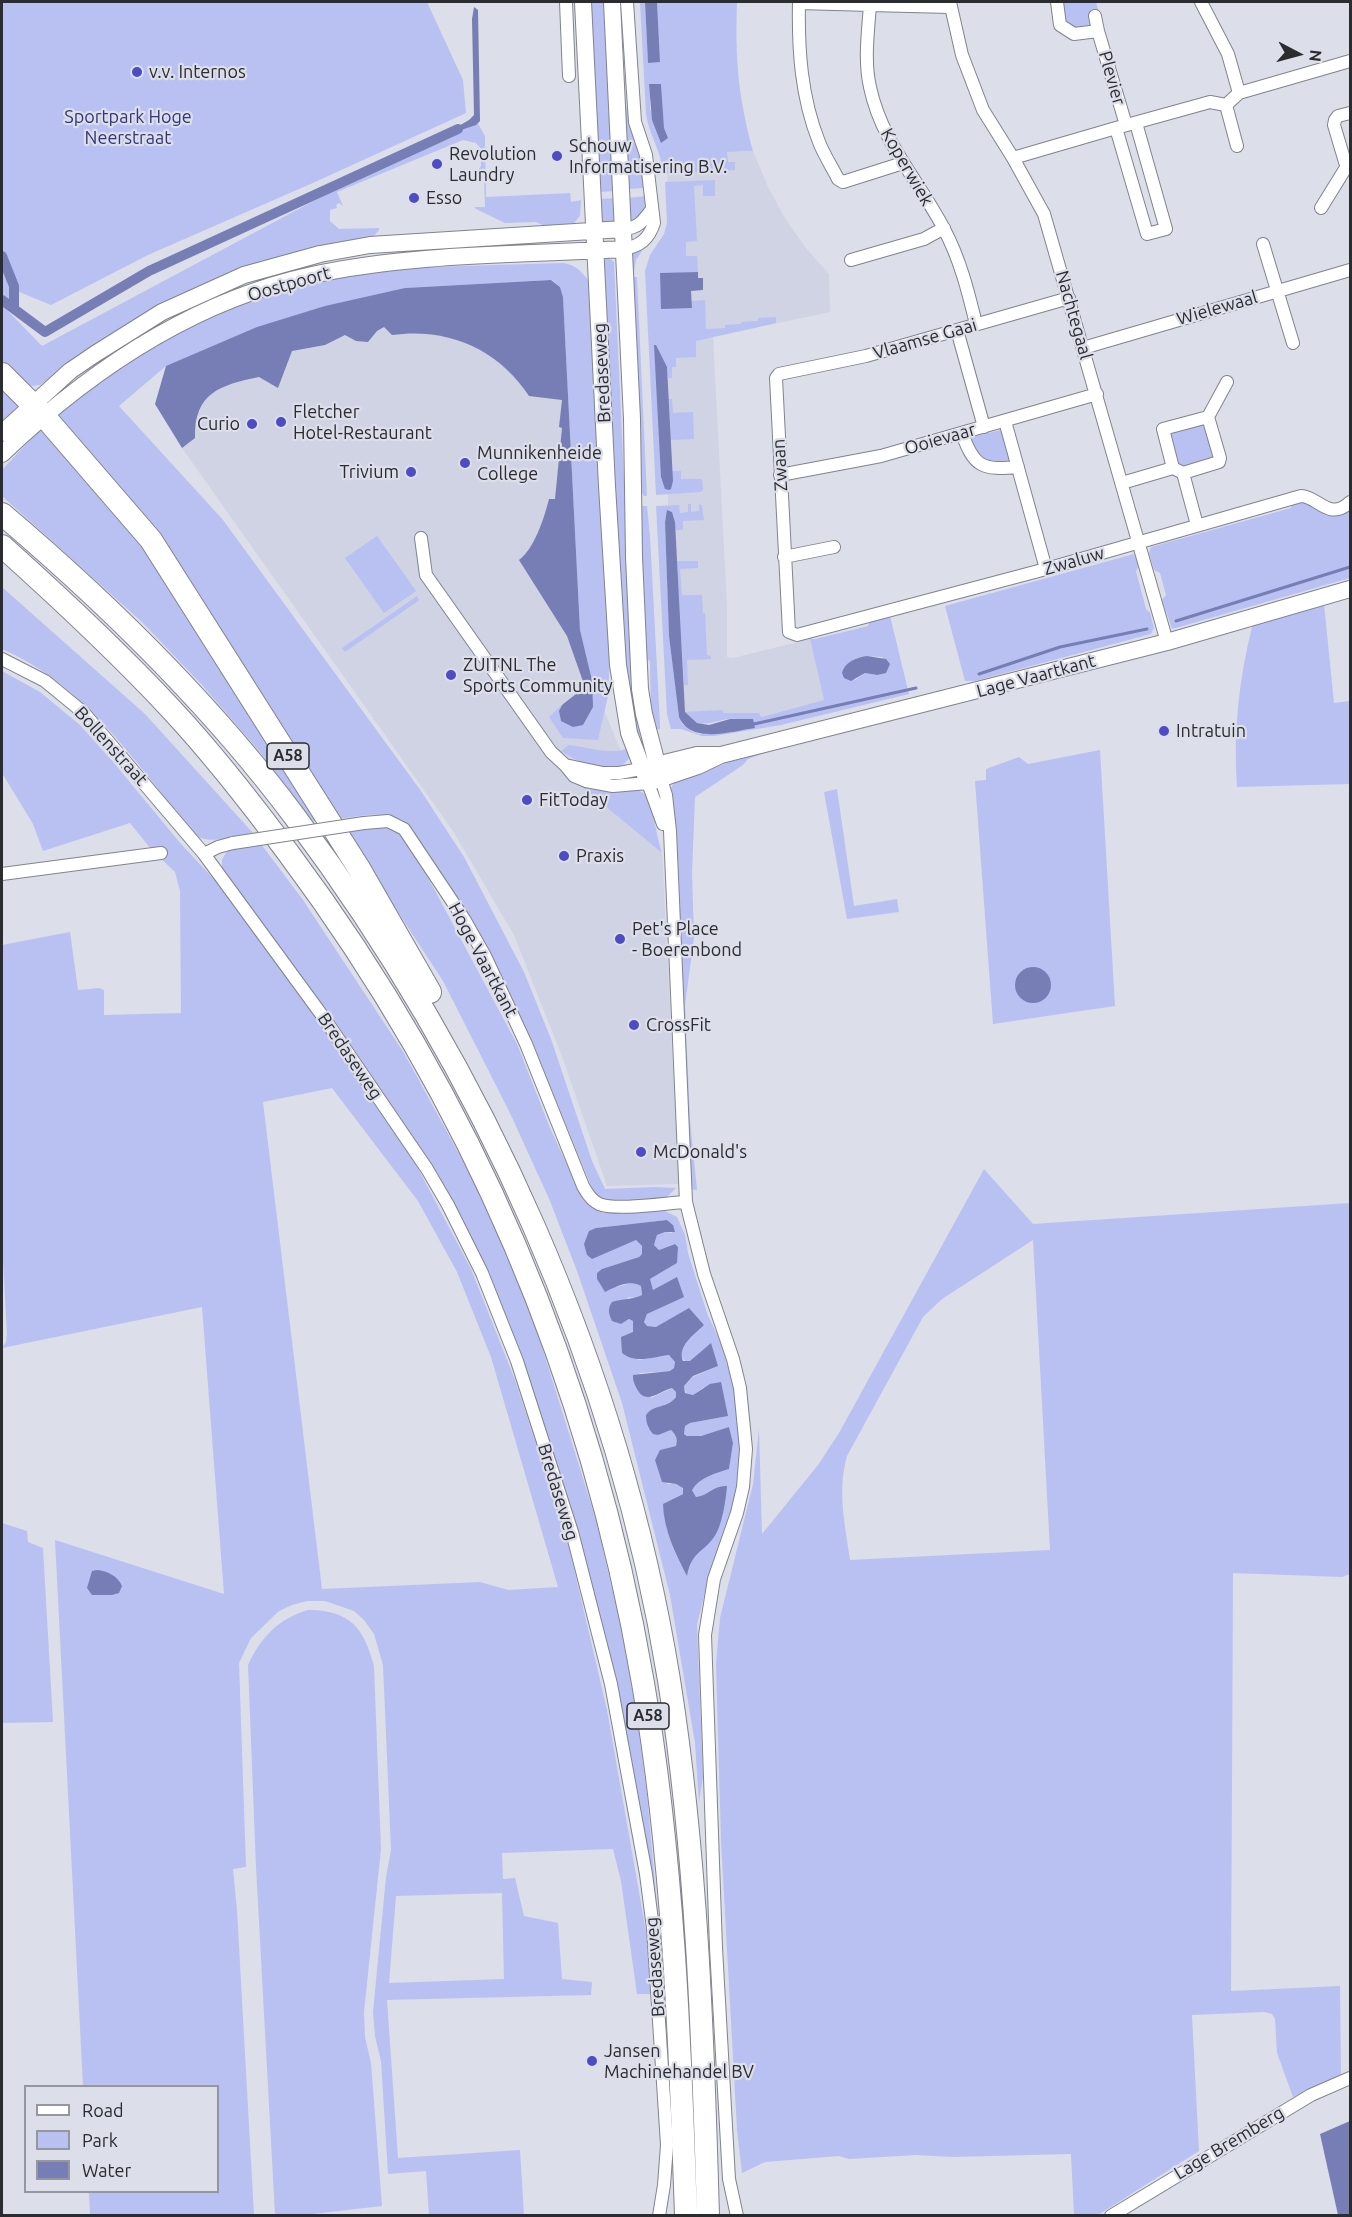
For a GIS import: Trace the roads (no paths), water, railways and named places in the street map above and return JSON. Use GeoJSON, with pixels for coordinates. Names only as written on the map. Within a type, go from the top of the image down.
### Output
{"type":"FeatureCollection","features":[{"type":"Feature","properties":{"kind":"highway","name":"A58"},"geometry":{"type":"LineString","coordinates":[[2,374],[38,409],[151,540],[360,870],[444,1018],[487,1125],[552,1266],[606,1418],[637,1526],[668,1675],[682,1766],[691,1867],[704,2073],[708,2216]]}},
{"type":"Feature","properties":{"kind":"highway","name":"A58"},"geometry":{"type":"LineString","coordinates":[[2,514],[58,561],[136,637],[216,721],[292,814],[354,900],[409,985],[487,1125]]}},
{"type":"Feature","properties":{"kind":"highway","name":"A58"},"geometry":{"type":"LineString","coordinates":[[2,546],[71,608],[173,711],[234,782],[345,931],[408,1032],[463,1133],[511,1235],[555,1342],[601,1490],[644,1683],[656,1769],[670,1910],[682,2100],[686,2216]]}},
{"type":"Feature","properties":{"kind":"highway","name":"A58"},"geometry":{"type":"LineString","coordinates":[[2,564],[76,627],[108,645]]}},
{"type":"Feature","properties":{"kind":"main road","name":"Bredaseweg"},"geometry":{"type":"LineString","coordinates":[[583,2],[607,486],[621,694],[629,734],[652,774]]}},
{"type":"Feature","properties":{"kind":"main road","name":"Bredaseweg"},"geometry":{"type":"LineString","coordinates":[[612,2],[624,249],[640,689],[652,774]]}},
{"type":"Feature","properties":{"kind":"main road","name":"Oostpoort"},"geometry":{"type":"LineString","coordinates":[[2,454],[38,409],[95,354],[162,312],[244,275],[280,263],[383,243],[623,228]]}},
{"type":"Feature","properties":{"kind":"main road","name":"Oostpoort"},"geometry":{"type":"LineString","coordinates":[[2,433],[162,333],[208,310],[255,292],[311,275],[421,259],[624,249]]}},
{"type":"Feature","properties":{"kind":"main road"},"geometry":{"type":"LineString","coordinates":[[559,252],[583,264],[598,287]]}},
{"type":"Feature","properties":{"kind":"main road"},"geometry":{"type":"LineString","coordinates":[[607,486],[619,503],[634,504]]}},
{"type":"Feature","properties":{"kind":"main road","name":"Lage Vaartkant"},"geometry":{"type":"LineString","coordinates":[[652,774],[698,766],[721,755],[1167,642],[1350,590]]}},
{"type":"Feature","properties":{"kind":"street"},"geometry":{"type":"LineString","coordinates":[[566,2],[569,76]]}},
{"type":"Feature","properties":{"kind":"street"},"geometry":{"type":"LineString","coordinates":[[624,249],[638,246],[651,232],[654,223],[648,165],[635,122],[627,2]]}},
{"type":"Feature","properties":{"kind":"street"},"geometry":{"type":"LineString","coordinates":[[903,163],[843,182],[838,179],[819,142],[806,100],[799,54],[799,2],[870,5],[950,4]]}},
{"type":"Feature","properties":{"kind":"street","name":"Plevier"},"geometry":{"type":"LineString","coordinates":[[1057,2],[1060,25],[1074,34],[1098,31]]}},
{"type":"Feature","properties":{"kind":"street"},"geometry":{"type":"LineString","coordinates":[[1201,2],[1228,54],[1239,93]]}},
{"type":"Feature","properties":{"kind":"street","name":"Nachtegaal"},"geometry":{"type":"LineString","coordinates":[[950,4],[962,55],[983,110],[1044,214],[1167,642]]}},
{"type":"Feature","properties":{"kind":"street","name":"Koperwiek"},"geometry":{"type":"LineString","coordinates":[[870,5],[867,54],[870,87],[884,132],[944,228],[960,264],[976,324]]}},
{"type":"Feature","properties":{"kind":"street","name":"Plevier"},"geometry":{"type":"LineString","coordinates":[[1095,16],[1126,125]]}},
{"type":"Feature","properties":{"kind":"street"},"geometry":{"type":"LineString","coordinates":[[1226,105],[1239,93],[1350,61]]}},
{"type":"Feature","properties":{"kind":"street"},"geometry":{"type":"LineString","coordinates":[[1013,158],[1210,102],[1226,105]]}},
{"type":"Feature","properties":{"kind":"street"},"geometry":{"type":"LineString","coordinates":[[1226,105],[1237,146]]}},
{"type":"Feature","properties":{"kind":"street"},"geometry":{"type":"LineString","coordinates":[[1322,208],[1348,166],[1334,125],[1338,116],[1350,112]]}},
{"type":"Feature","properties":{"kind":"street"},"geometry":{"type":"LineString","coordinates":[[1126,125],[1166,229],[1147,234],[1126,125]]}},
{"type":"Feature","properties":{"kind":"street"},"geometry":{"type":"LineString","coordinates":[[623,228],[633,228],[639,225],[652,209]]}},
{"type":"Feature","properties":{"kind":"street"},"geometry":{"type":"LineString","coordinates":[[850,260],[924,239],[944,228]]}},
{"type":"Feature","properties":{"kind":"street"},"geometry":{"type":"LineString","coordinates":[[1263,244],[1293,343]]}},
{"type":"Feature","properties":{"kind":"street","name":"Wielewaal"},"geometry":{"type":"LineString","coordinates":[[1083,348],[1350,270]]}},
{"type":"Feature","properties":{"kind":"street","name":"Vlaamse Gaai"},"geometry":{"type":"LineString","coordinates":[[779,374],[866,356],[1069,298]]}},
{"type":"Feature","properties":{"kind":"street"},"geometry":{"type":"LineString","coordinates":[[957,330],[984,427]]}},
{"type":"Feature","properties":{"kind":"street","name":"Zwaan"},"geometry":{"type":"LineString","coordinates":[[779,374],[776,378],[787,627],[792,634]]}},
{"type":"Feature","properties":{"kind":"street"},"geometry":{"type":"LineString","coordinates":[[1122,483],[1219,462],[1220,458],[1208,417],[1227,382]]}},
{"type":"Feature","properties":{"kind":"street","name":"Ooievaar"},"geometry":{"type":"LineString","coordinates":[[780,475],[881,456],[1097,394]]}},
{"type":"Feature","properties":{"kind":"street"},"geometry":{"type":"LineString","coordinates":[[1197,525],[1162,429],[1208,417]]}},
{"type":"Feature","properties":{"kind":"street"},"geometry":{"type":"LineString","coordinates":[[1005,421],[1046,569]]}},
{"type":"Feature","properties":{"kind":"street"},"geometry":{"type":"LineString","coordinates":[[962,434],[969,454],[980,465],[994,469],[1018,467]]}},
{"type":"Feature","properties":{"kind":"street","name":"Zwaluw"},"geometry":{"type":"LineString","coordinates":[[792,634],[797,635],[1046,569],[1301,496],[1307,496],[1319,505],[1335,509],[1346,506],[1350,502]]}},
{"type":"Feature","properties":{"kind":"street"},"geometry":{"type":"LineString","coordinates":[[421,538],[426,575],[551,752],[565,765],[603,773],[652,774]]}},
{"type":"Feature","properties":{"kind":"street"},"geometry":{"type":"LineString","coordinates":[[784,557],[834,547]]}},
{"type":"Feature","properties":{"kind":"street","name":"Bollenstraat"},"geometry":{"type":"LineString","coordinates":[[2,659],[45,681],[84,713],[204,854]]}},
{"type":"Feature","properties":{"kind":"street","name":"Bredaseweg"},"geometry":{"type":"LineString","coordinates":[[652,774],[668,813],[686,1202],[704,1274],[733,1359],[740,1388],[746,1449],[743,1487],[737,1513],[714,1579],[705,1635],[716,1948],[729,2179],[737,2216]]}},
{"type":"Feature","properties":{"kind":"street","name":"Hoge Vaartkant"},"geometry":{"type":"LineString","coordinates":[[204,854],[232,843],[364,823],[387,821],[405,829],[471,931],[526,1044],[588,1194],[598,1203],[613,1206],[686,1202]]}},
{"type":"Feature","properties":{"kind":"street"},"geometry":{"type":"LineString","coordinates":[[2,874],[161,853]]}},
{"type":"Feature","properties":{"kind":"street","name":"Bredaseweg"},"geometry":{"type":"LineString","coordinates":[[204,854],[324,1018],[427,1168],[482,1273],[517,1361],[572,1532],[611,1684],[646,1874],[653,1928],[666,2145],[664,2185],[659,2216]]}},
{"type":"Feature","properties":{"kind":"street","name":"Lage Bremberg"},"geometry":{"type":"LineString","coordinates":[[1111,2216],[1311,2095],[1350,2078]]}},
{"type":"Feature","properties":{"kind":"water"},"geometry":{"type":"Polygon","coordinates":[[[645,2],[657,2],[660,62],[648,63],[645,2]]]}},
{"type":"Feature","properties":{"kind":"water"},"geometry":{"type":"Polygon","coordinates":[[[474,7],[478,10],[480,121],[476,125],[458,131],[457,127],[474,115],[472,19],[474,7]]]}},
{"type":"Feature","properties":{"kind":"water"},"geometry":{"type":"Polygon","coordinates":[[[649,84],[661,84],[664,128],[668,138],[661,143],[652,120],[649,84]]]}},
{"type":"Feature","properties":{"kind":"water"},"geometry":{"type":"Polygon","coordinates":[[[698,272],[698,278],[703,278],[703,290],[691,291],[692,308],[661,309],[660,273],[698,272]]]}},
{"type":"Feature","properties":{"kind":"water"},"geometry":{"type":"Polygon","coordinates":[[[551,280],[560,287],[563,297],[580,630],[592,680],[593,707],[583,725],[573,727],[561,721],[559,711],[562,705],[585,687],[567,636],[519,560],[534,541],[549,499],[555,499],[562,428],[559,427],[562,400],[529,396],[503,366],[471,345],[433,335],[413,333],[392,335],[384,327],[377,331],[368,342],[356,341],[345,335],[325,345],[292,351],[278,388],[259,377],[221,388],[205,401],[199,411],[195,438],[182,448],[155,404],[166,366],[257,327],[325,306],[405,288],[551,280]]]}},
{"type":"Feature","properties":{"kind":"water"},"geometry":{"type":"Polygon","coordinates":[[[654,345],[667,367],[673,481],[669,490],[665,489],[661,477],[654,345]]]}},
{"type":"Feature","properties":{"kind":"water"},"geometry":{"type":"Polygon","coordinates":[[[667,510],[672,512],[675,522],[685,712],[697,723],[709,725],[730,719],[753,719],[755,728],[702,734],[685,726],[679,717],[669,636],[665,522],[667,510]]]}},
{"type":"Feature","properties":{"kind":"water"},"geometry":{"type":"Polygon","coordinates":[[[867,656],[886,659],[890,664],[886,673],[877,675],[865,673],[851,681],[844,678],[843,669],[848,663],[867,656]]]}},
{"type":"Feature","properties":{"kind":"water"},"geometry":{"type":"Polygon","coordinates":[[[1033,967],[1046,972],[1051,985],[1046,998],[1033,1003],[1020,998],[1015,985],[1020,972],[1033,967]]]}},
{"type":"Feature","properties":{"kind":"water"},"geometry":{"type":"Polygon","coordinates":[[[667,1220],[673,1225],[675,1232],[657,1235],[654,1245],[659,1250],[675,1244],[678,1247],[677,1263],[650,1279],[653,1290],[677,1277],[684,1297],[647,1314],[644,1322],[647,1326],[656,1327],[689,1308],[704,1325],[684,1346],[683,1361],[690,1361],[711,1343],[718,1366],[693,1376],[684,1386],[685,1393],[693,1395],[710,1384],[721,1382],[728,1416],[690,1423],[685,1426],[684,1434],[701,1436],[729,1427],[733,1443],[729,1469],[704,1479],[692,1490],[696,1497],[718,1487],[727,1486],[723,1513],[717,1532],[710,1543],[695,1557],[687,1576],[668,1533],[663,1504],[683,1494],[683,1488],[676,1484],[662,1482],[655,1460],[660,1450],[676,1446],[676,1437],[671,1430],[658,1435],[653,1434],[646,1418],[649,1411],[672,1401],[676,1397],[676,1392],[672,1388],[653,1396],[644,1396],[637,1389],[633,1377],[633,1375],[670,1371],[674,1368],[675,1362],[669,1355],[639,1359],[622,1353],[621,1337],[633,1332],[633,1321],[629,1319],[621,1324],[612,1321],[609,1307],[612,1302],[642,1295],[641,1286],[632,1283],[605,1292],[597,1279],[597,1273],[602,1269],[639,1257],[642,1254],[642,1246],[636,1240],[592,1259],[587,1255],[584,1244],[589,1231],[596,1228],[667,1220]]]}},
{"type":"Feature","properties":{"kind":"water"},"geometry":{"type":"Polygon","coordinates":[[[97,1570],[118,1579],[122,1586],[119,1593],[92,1595],[87,1588],[92,1571],[97,1570]]]}},
{"type":"Feature","properties":{"kind":"water"},"geometry":{"type":"Polygon","coordinates":[[[1350,2121],[1350,2215],[1338,2215],[1320,2134],[1350,2121]]]}},
{"type":"Feature","properties":{"kind":"waterway"},"geometry":{"type":"LineString","coordinates":[[2,300],[45,332],[149,271],[458,129]]}},
{"type":"Feature","properties":{"kind":"waterway"},"geometry":{"type":"LineString","coordinates":[[2,256],[14,286],[14,309]]}},
{"type":"Feature","properties":{"kind":"waterway"},"geometry":{"type":"LineString","coordinates":[[1176,621],[1350,567]]}},
{"type":"Feature","properties":{"kind":"waterway"},"geometry":{"type":"LineString","coordinates":[[979,674],[1060,647],[1147,629]]}},
{"type":"Feature","properties":{"kind":"waterway"},"geometry":{"type":"LineString","coordinates":[[754,724],[916,688]]}},
{"type":"Feature","properties":{"kind":"place","name":"v.v. Internos"},"geometry":{"type":"Point","coordinates":[137,72]}},
{"type":"Feature","properties":{"kind":"place","name":"Schouw Informatisering B.V."},"geometry":{"type":"Point","coordinates":[557,156]}},
{"type":"Feature","properties":{"kind":"place","name":"Revolution Laundry"},"geometry":{"type":"Point","coordinates":[437,164]}},
{"type":"Feature","properties":{"kind":"place","name":"Esso"},"geometry":{"type":"Point","coordinates":[414,198]}},
{"type":"Feature","properties":{"kind":"place","name":"Fletcher Hotel-Restaurant"},"geometry":{"type":"Point","coordinates":[281,422]}},
{"type":"Feature","properties":{"kind":"place","name":"Curio"},"geometry":{"type":"Point","coordinates":[252,424]}},
{"type":"Feature","properties":{"kind":"place","name":"Munnikenheide College"},"geometry":{"type":"Point","coordinates":[465,463]}},
{"type":"Feature","properties":{"kind":"place","name":"Trivium"},"geometry":{"type":"Point","coordinates":[411,472]}},
{"type":"Feature","properties":{"kind":"place","name":"ZUITNL The Sports Community"},"geometry":{"type":"Point","coordinates":[451,675]}},
{"type":"Feature","properties":{"kind":"place","name":"Intratuin"},"geometry":{"type":"Point","coordinates":[1164,731]}},
{"type":"Feature","properties":{"kind":"place","name":"FitToday"},"geometry":{"type":"Point","coordinates":[527,800]}},
{"type":"Feature","properties":{"kind":"place","name":"Praxis"},"geometry":{"type":"Point","coordinates":[564,856]}},
{"type":"Feature","properties":{"kind":"place","name":"Pet's Place - Boerenbond"},"geometry":{"type":"Point","coordinates":[620,939]}},
{"type":"Feature","properties":{"kind":"place","name":"CrossFit"},"geometry":{"type":"Point","coordinates":[634,1025]}},
{"type":"Feature","properties":{"kind":"place","name":"McDonald's"},"geometry":{"type":"Point","coordinates":[641,1152]}},
{"type":"Feature","properties":{"kind":"place","name":"Jansen Machinehandel BV"},"geometry":{"type":"Point","coordinates":[592,2061]}},
{"type":"Feature","properties":{"kind":"park label","name":"Sportpark Hoge Neerstraat"},"geometry":{"type":"Point","coordinates":[128,127]}}]}
